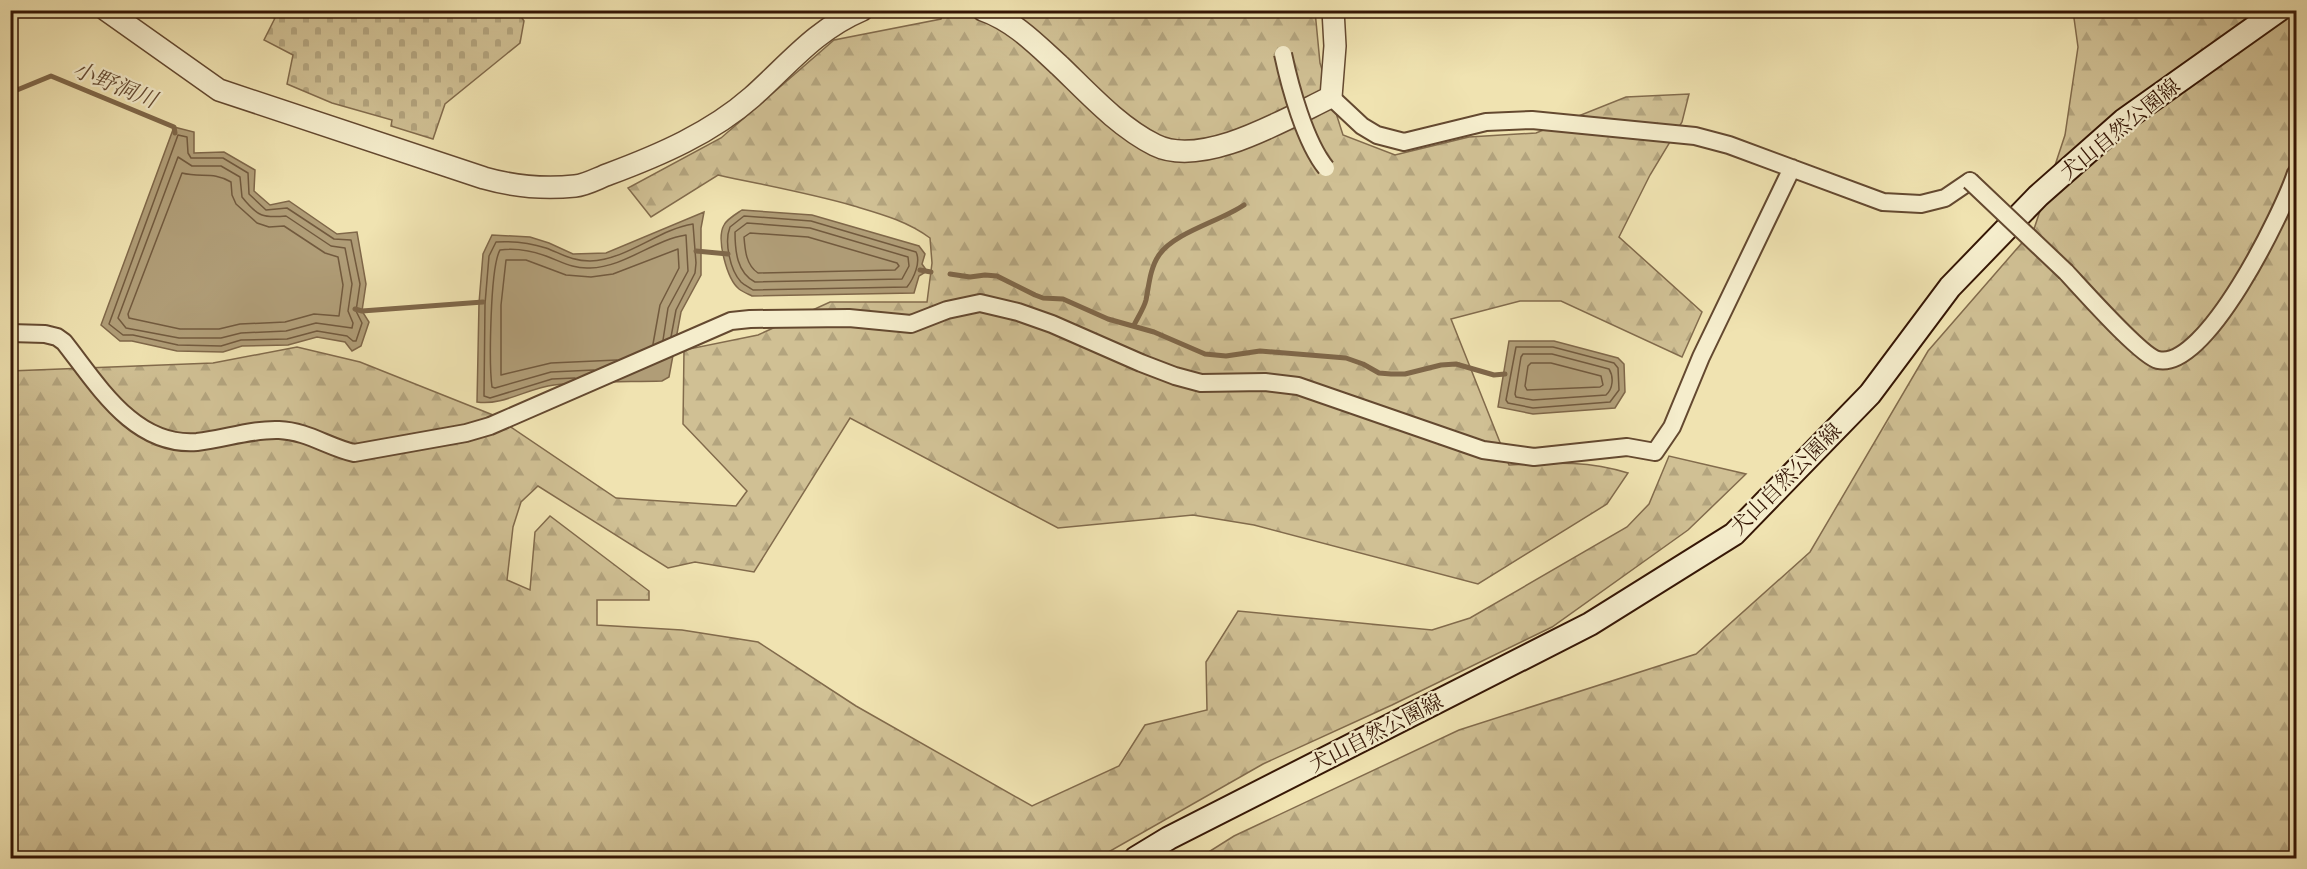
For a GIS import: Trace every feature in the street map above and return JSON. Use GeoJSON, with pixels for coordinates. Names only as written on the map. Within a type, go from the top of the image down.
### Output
{"type":"FeatureCollection","features":[{"type":"Feature","properties":{"kind":"main road","name":"犬山自然公園線"},"geometry":{"type":"LineString","coordinates":[[1136,858],[1169,838],[1590,624],[1734,534],[1870,394],[1950,287],[2038,196],[2124,120],[2279,10]]}},
{"type":"Feature","properties":{"kind":"street"},"geometry":{"type":"LineString","coordinates":[[106,10],[219,90],[484,178],[525,185],[576,186],[627,168],[706,132],[751,98],[813,39],[839,20],[862,10]]}},
{"type":"Feature","properties":{"kind":"street"},"geometry":{"type":"LineString","coordinates":[[983,10],[999,16],[1026,34],[1092,96],[1131,129],[1157,146],[1183,151],[1219,148],[1263,130],[1330,97]]}},
{"type":"Feature","properties":{"kind":"street"},"geometry":{"type":"LineString","coordinates":[[1330,97],[1335,46],[1333,10]]}},
{"type":"Feature","properties":{"kind":"street"},"geometry":{"type":"LineString","coordinates":[[1283,54],[1288,79],[1316,155],[1326,168]]}},
{"type":"Feature","properties":{"kind":"street"},"geometry":{"type":"LineString","coordinates":[[1330,97],[1362,126],[1377,135],[1404,142],[1486,122],[1533,120],[1695,136],[1729,145],[1883,202],[1922,204],[1946,198],[1970,181],[2066,272],[2140,350],[2156,360],[2170,361],[2187,351],[2236,294],[2266,241],[2296,173]]}},
{"type":"Feature","properties":{"kind":"street"},"geometry":{"type":"LineString","coordinates":[[10,333],[57,337],[64,342],[109,400],[151,434],[166,440],[199,442],[261,430],[282,430],[316,438],[337,449],[354,453],[466,434],[490,426],[731,321],[849,318],[911,324],[947,310],[980,303],[1018,312],[1052,324],[1175,376],[1201,383],[1265,382],[1298,386],[1483,450],[1534,456],[1628,447],[1655,452],[1672,427],[1701,357],[1792,168]]}},
{"type":"Feature","properties":{"kind":"green space"},"geometry":{"type":"Polygon","coordinates":[[[502,10],[520,15],[524,21],[520,43],[445,104],[433,139],[391,126],[392,120],[332,103],[287,84],[293,55],[264,40],[275,18],[254,11],[502,10]]]}},
{"type":"Feature","properties":{"kind":"green space"},"geometry":{"type":"Polygon","coordinates":[[[943,11],[1315,11],[1320,63],[1343,135],[1395,155],[1469,137],[1536,133],[1626,97],[1689,94],[1682,122],[1650,175],[1619,237],[1702,312],[1682,357],[1561,301],[1520,301],[1451,319],[1509,465],[1583,464],[1628,473],[1607,504],[1478,584],[1254,525],[1193,515],[1058,528],[850,418],[754,572],[695,562],[668,568],[538,486],[521,502],[513,527],[507,580],[530,590],[535,532],[550,516],[649,591],[649,600],[597,600],[597,625],[682,630],[758,642],[856,706],[1032,806],[1119,766],[1145,725],[1207,710],[1206,662],[1238,611],[1432,630],[1470,618],[1627,527],[1649,504],[1669,456],[1746,474],[1688,530],[1552,627],[1392,705],[1263,764],[1098,858],[11,858],[10,371],[213,363],[297,347],[360,362],[493,415],[616,498],[736,506],[747,491],[683,424],[684,350],[758,335],[830,302],[927,302],[932,263],[930,238],[903,223],[864,209],[718,175],[651,217],[628,188],[721,138],[834,40],[941,19],[943,11]]]}},
{"type":"Feature","properties":{"kind":"green space"},"geometry":{"type":"Polygon","coordinates":[[[2073,11],[2296,11],[2296,858],[1199,858],[1234,836],[1459,730],[1696,654],[1810,552],[1928,351],[2034,229],[2065,135],[2078,47],[2073,11]]]}},
{"type":"Feature","properties":{"kind":"water"},"geometry":{"type":"Polygon","coordinates":[[[174,127],[194,132],[194,153],[224,152],[255,170],[254,191],[270,205],[289,201],[337,234],[357,232],[366,284],[362,311],[369,322],[361,346],[352,351],[345,342],[317,337],[288,345],[242,346],[223,352],[177,351],[132,341],[120,341],[101,325],[174,127]]]}},
{"type":"Feature","properties":{"kind":"water"},"geometry":{"type":"Polygon","coordinates":[[[742,210],[812,215],[919,246],[925,254],[922,264],[927,271],[919,276],[914,293],[752,296],[741,290],[730,277],[722,249],[724,225],[742,210]]]}},
{"type":"Feature","properties":{"kind":"water"},"geometry":{"type":"Polygon","coordinates":[[[704,212],[701,228],[701,275],[681,312],[669,377],[662,381],[554,385],[506,399],[487,403],[477,402],[479,303],[483,254],[492,235],[530,237],[573,254],[606,253],[704,212]]]}},
{"type":"Feature","properties":{"kind":"water"},"geometry":{"type":"Polygon","coordinates":[[[1509,341],[1554,341],[1618,358],[1624,364],[1625,392],[1615,408],[1533,414],[1498,407],[1509,341]]]}},
{"type":"Feature","properties":{"kind":"waterway","name":"小野洞川"},"geometry":{"type":"LineString","coordinates":[[10,94],[51,76],[174,127],[175,133]]}},
{"type":"Feature","properties":{"kind":"waterway"},"geometry":{"type":"LineString","coordinates":[[1134,325],[1145,303],[1154,265],[1166,247],[1187,233],[1244,205]]}},
{"type":"Feature","properties":{"kind":"waterway"},"geometry":{"type":"LineString","coordinates":[[696,251],[728,254]]}},
{"type":"Feature","properties":{"kind":"waterway"},"geometry":{"type":"LineString","coordinates":[[920,270],[931,272]]}},
{"type":"Feature","properties":{"kind":"waterway"},"geometry":{"type":"LineString","coordinates":[[950,274],[970,277],[997,276],[1035,295],[1043,298],[1063,299],[1108,319],[1154,332],[1205,354],[1226,356],[1260,351],[1346,358],[1379,373],[1391,374],[1405,374],[1441,365],[1456,364],[1494,375],[1505,374]]}},
{"type":"Feature","properties":{"kind":"waterway"},"geometry":{"type":"LineString","coordinates":[[355,309],[362,311],[483,302]]}}]}
